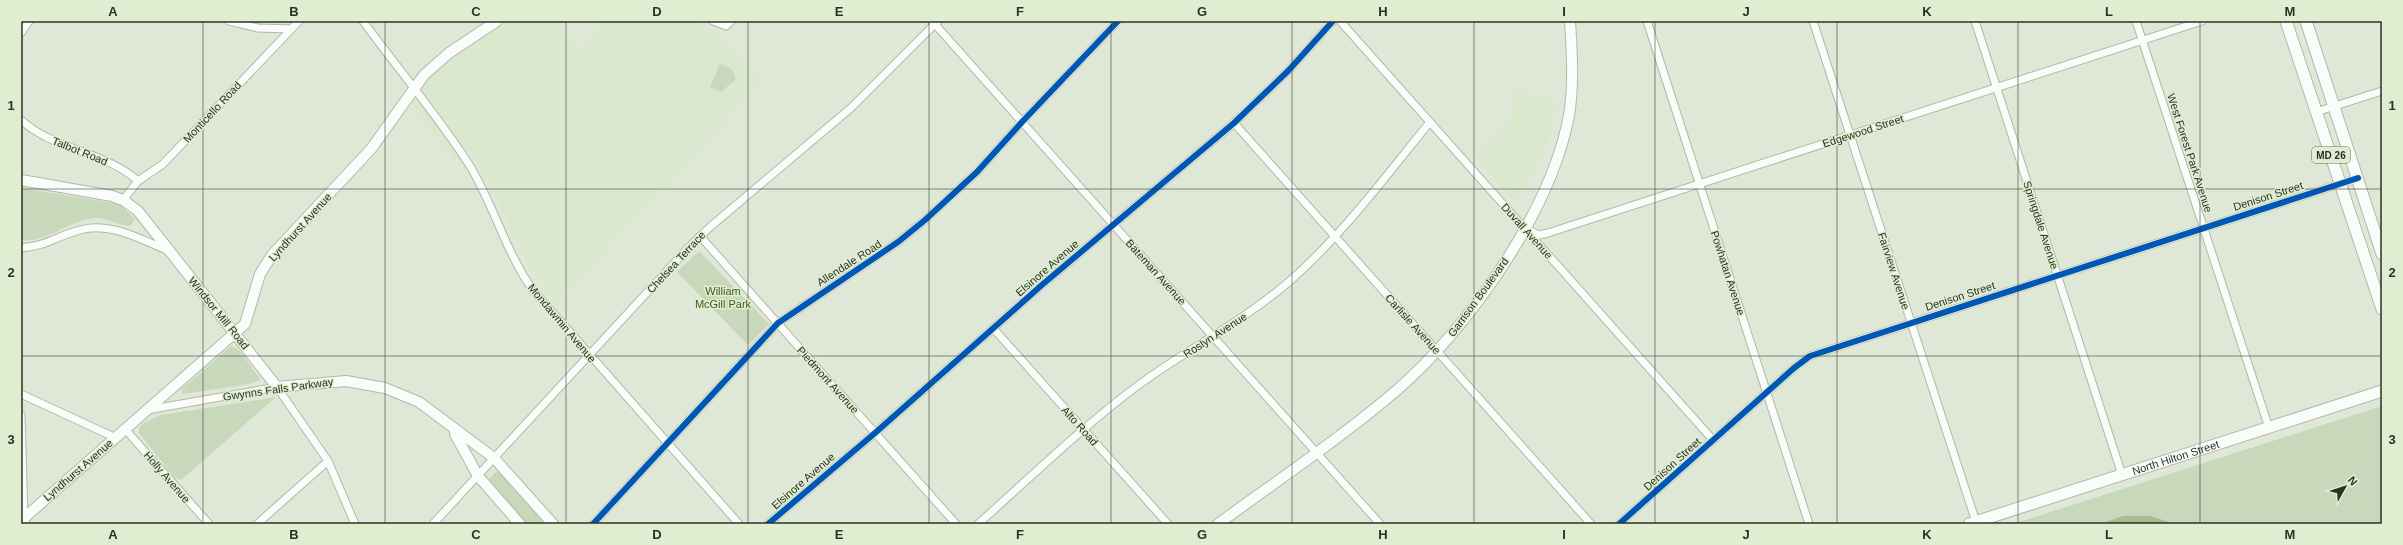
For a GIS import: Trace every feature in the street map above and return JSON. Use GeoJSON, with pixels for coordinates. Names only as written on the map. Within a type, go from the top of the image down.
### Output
{"type":"FeatureCollection","features":[{"type":"Feature","properties":{"kind":"main road","name":"Lyndhurst Avenue"},"geometry":{"type":"LineString","coordinates":[[24,521],[125,429],[245,324],[260,274],[265,264],[375,144],[393,120],[413,88],[435,64],[498,21]]}},
{"type":"Feature","properties":{"kind":"main road","name":"Garrison Boulevard"},"geometry":{"type":"LineString","coordinates":[[1218,524],[1398,389],[1437,352],[1482,296],[1524,228],[1547,183],[1564,135],[1573,76],[1570,21]]}},
{"type":"Feature","properties":{"kind":"main road","name":"MD 26"},"geometry":{"type":"LineString","coordinates":[[2286,21],[2382,309]]}},
{"type":"Feature","properties":{"kind":"main road","name":"MD 26"},"geometry":{"type":"LineString","coordinates":[[2306,21],[2382,254]]}},
{"type":"Feature","properties":{"kind":"main road","name":"Windsor Mill Road"},"geometry":{"type":"LineString","coordinates":[[21,180],[123,200],[138,211],[277,387]]}},
{"type":"Feature","properties":{"kind":"main road","name":"Gwynns Falls Parkway"},"geometry":{"type":"LineString","coordinates":[[277,387],[346,381],[368,384],[402,394],[419,402],[494,458],[553,524]]}},
{"type":"Feature","properties":{"kind":"main road","name":"North Hilton Street"},"geometry":{"type":"LineString","coordinates":[[1972,523],[2382,392]]}},
{"type":"Feature","properties":{"kind":"main road","name":"Gwynns Falls Parkway"},"geometry":{"type":"LineString","coordinates":[[448,424],[461,442],[478,476],[520,524]]}},
{"type":"Feature","properties":{"kind":"street"},"geometry":{"type":"LineString","coordinates":[[21,33],[29,21]]}},
{"type":"Feature","properties":{"kind":"street"},"geometry":{"type":"LineString","coordinates":[[229,21],[258,28],[291,29]]}},
{"type":"Feature","properties":{"kind":"street","name":"Monticello Road"},"geometry":{"type":"LineString","coordinates":[[123,200],[138,181],[163,164],[299,21]]}},
{"type":"Feature","properties":{"kind":"street","name":"Mondawmin Avenue"},"geometry":{"type":"LineString","coordinates":[[363,21],[469,166],[490,206],[519,270],[545,306],[739,524]]}},
{"type":"Feature","properties":{"kind":"street"},"geometry":{"type":"LineString","coordinates":[[714,21],[729,24]]}},
{"type":"Feature","properties":{"kind":"street","name":"Allendale Road"},"geometry":{"type":"LineString","coordinates":[[593,524],[778,323],[898,242],[925,220],[977,172],[1022,122],[1118,21]]}},
{"type":"Feature","properties":{"kind":"street","name":"Elsinore Avenue"},"geometry":{"type":"LineString","coordinates":[[768,524],[875,433],[1113,224],[1174,176],[1234,123],[1288,70],[1333,21]]}},
{"type":"Feature","properties":{"kind":"street","name":"Duvall Avenue"},"geometry":{"type":"LineString","coordinates":[[1340,21],[1713,440]]}},
{"type":"Feature","properties":{"kind":"street","name":"Powhatan Avenue"},"geometry":{"type":"LineString","coordinates":[[1647,21],[1809,524]]}},
{"type":"Feature","properties":{"kind":"street","name":"Fairview Avenue"},"geometry":{"type":"LineString","coordinates":[[1813,21],[1911,323],[1972,523]]}},
{"type":"Feature","properties":{"kind":"street","name":"Springdale Avenue"},"geometry":{"type":"LineString","coordinates":[[1975,21],[2122,475]]}},
{"type":"Feature","properties":{"kind":"street","name":"West Forest Park Avenue"},"geometry":{"type":"LineString","coordinates":[[2136,21],[2269,428]]}},
{"type":"Feature","properties":{"kind":"street","name":"Edgewood Street"},"geometry":{"type":"LineString","coordinates":[[1524,228],[1539,235],[2202,21]]}},
{"type":"Feature","properties":{"kind":"street","name":"Bateman Avenue"},"geometry":{"type":"LineString","coordinates":[[935,22],[1022,122],[1380,524]]}},
{"type":"Feature","properties":{"kind":"street","name":"Chelsea Terrace"},"geometry":{"type":"LineString","coordinates":[[433,524],[700,236],[852,107],[935,22]]}},
{"type":"Feature","properties":{"kind":"street"},"geometry":{"type":"LineString","coordinates":[[2316,112],[2382,91]]}},
{"type":"Feature","properties":{"kind":"street","name":"Talbot Road"},"geometry":{"type":"LineString","coordinates":[[21,120],[38,133],[62,146],[120,167],[138,181]]}},
{"type":"Feature","properties":{"kind":"street","name":"Roslyn Avenue"},"geometry":{"type":"LineString","coordinates":[[978,524],[1084,430],[1142,383],[1271,297],[1335,236],[1430,122]]}},
{"type":"Feature","properties":{"kind":"street","name":"Carlisle Avenue"},"geometry":{"type":"LineString","coordinates":[[1234,123],[1591,524]]}},
{"type":"Feature","properties":{"kind":"street","name":"Denison Street"},"geometry":{"type":"LineString","coordinates":[[1620,524],[1766,393],[1810,356],[2358,178]]}},
{"type":"Feature","properties":{"kind":"street"},"geometry":{"type":"LineString","coordinates":[[21,248],[46,244],[80,230],[93,228],[126,233],[169,251]]}},
{"type":"Feature","properties":{"kind":"street","name":"Piedmont Avenue"},"geometry":{"type":"LineString","coordinates":[[700,236],[956,524]]}},
{"type":"Feature","properties":{"kind":"street","name":"Alto Road"},"geometry":{"type":"LineString","coordinates":[[993,328],[1168,524]]}},
{"type":"Feature","properties":{"kind":"street","name":"Gwynns Falls Parkway"},"geometry":{"type":"LineString","coordinates":[[147,410],[277,387]]}},
{"type":"Feature","properties":{"kind":"street","name":"Windsor Mill Road"},"geometry":{"type":"LineString","coordinates":[[277,387],[328,461],[355,524]]}},
{"type":"Feature","properties":{"kind":"street"},"geometry":{"type":"LineString","coordinates":[[21,394],[116,438]]}},
{"type":"Feature","properties":{"kind":"street"},"geometry":{"type":"LineString","coordinates":[[21,415],[24,521]]}},
{"type":"Feature","properties":{"kind":"street","name":"Holly Avenue"},"geometry":{"type":"LineString","coordinates":[[125,429],[209,524]]}},
{"type":"Feature","properties":{"kind":"street"},"geometry":{"type":"LineString","coordinates":[[257,524],[328,461]]}},
{"type":"Feature","properties":{"kind":"shaded area"},"geometry":{"type":"Polygon","coordinates":[[[483,21],[555,21],[581,50],[591,41],[601,21],[687,21],[717,34],[761,83],[555,303],[527,263],[492,186],[470,149],[453,161],[413,106],[399,92],[427,61],[483,21]]]}},
{"type":"Feature","properties":{"kind":"shaded area"},"geometry":{"type":"Polygon","coordinates":[[[1517,89],[1556,102],[1547,143],[1536,170],[1517,204],[1475,158],[1509,124],[1517,89]]]}},
{"type":"Feature","properties":{"kind":"shaded area"},"geometry":{"type":"Polygon","coordinates":[[[2123,516],[2151,516],[2174,524],[2100,524],[2123,516]]]}},
{"type":"Feature","properties":{"kind":"green space"},"geometry":{"type":"Polygon","coordinates":[[[720,64],[732,69],[736,79],[721,92],[710,87],[720,64]]]}},
{"type":"Feature","properties":{"kind":"green space"},"geometry":{"type":"Polygon","coordinates":[[[21,188],[119,204],[135,219],[130,226],[99,218],[88,219],[79,221],[39,239],[21,240],[21,188]]]}},
{"type":"Feature","properties":{"kind":"green space","name":"William McGill Park"},"geometry":{"type":"Polygon","coordinates":[[[699,251],[769,324],[748,345],[677,272],[699,251]]]}},
{"type":"Feature","properties":{"kind":"green space"},"geometry":{"type":"Polygon","coordinates":[[[231,346],[239,350],[261,380],[244,385],[182,394],[182,389],[231,346]]]}},
{"type":"Feature","properties":{"kind":"green space"},"geometry":{"type":"Polygon","coordinates":[[[276,397],[181,480],[174,477],[139,433],[139,428],[144,423],[161,415],[276,397]]]}},
{"type":"Feature","properties":{"kind":"green space"},"geometry":{"type":"Polygon","coordinates":[[[2382,406],[2382,524],[2013,524],[2382,406]]]}},
{"type":"Feature","properties":{"kind":"green space"},"geometry":{"type":"Polygon","coordinates":[[[496,472],[500,473],[548,524],[526,524],[492,485],[489,479],[496,472]]]}},
{"type":"Feature","properties":{"kind":"cycle path"},"geometry":{"type":"LineString","coordinates":[[593,524],[778,323],[898,242],[925,220],[977,172],[1022,122],[1118,21]]}},
{"type":"Feature","properties":{"kind":"cycle path"},"geometry":{"type":"LineString","coordinates":[[768,524],[875,433],[1043,284],[1234,123],[1289,70],[1333,21]]}},
{"type":"Feature","properties":{"kind":"cycle path"},"geometry":{"type":"LineString","coordinates":[[1619,524],[1794,368],[1810,356],[2358,178]]}}]}
